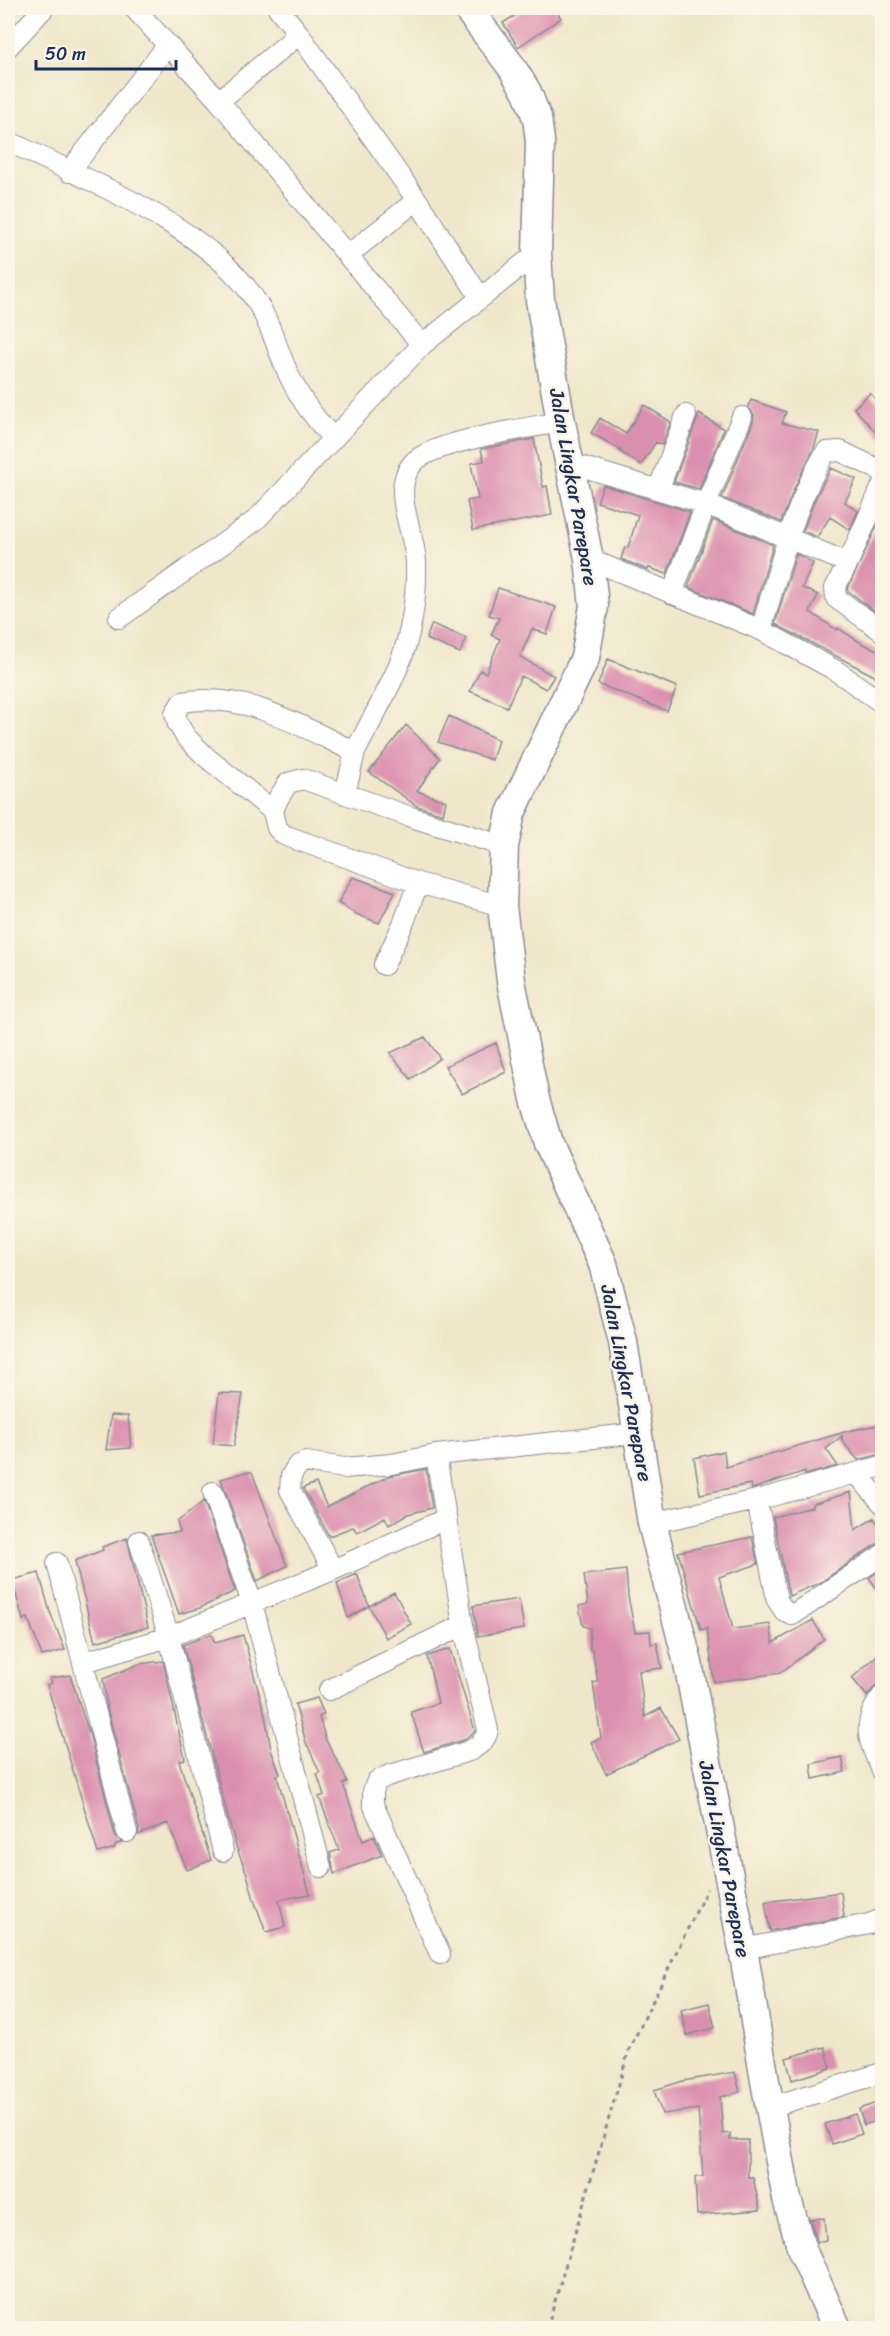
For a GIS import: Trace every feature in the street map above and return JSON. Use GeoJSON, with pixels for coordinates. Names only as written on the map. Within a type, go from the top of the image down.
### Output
{"type":"FeatureCollection","features":[{"type":"Feature","properties":{"kind":"highway","name":"Jalan Lingkar Parepare"},"geometry":{"type":"LineString","coordinates":[[467,8],[511,66],[527,92],[537,118],[540,141],[537,254],[540,300],[561,422],[590,559],[594,606],[585,658],[511,813],[504,846],[502,906],[511,981],[535,1099],[548,1143],[606,1274],[623,1341],[652,1523],[688,1663],[743,1949],[787,2199],[802,2250],[837,2328]]}},
{"type":"Feature","properties":{"kind":"street"},"geometry":{"type":"LineString","coordinates":[[8,47],[44,8]]}},
{"type":"Feature","properties":{"kind":"street"},"geometry":{"type":"LineString","coordinates":[[134,8],[219,101],[422,345]]}},
{"type":"Feature","properties":{"kind":"street"},"geometry":{"type":"LineString","coordinates":[[278,8],[417,200],[480,297]]}},
{"type":"Feature","properties":{"kind":"street"},"geometry":{"type":"LineString","coordinates":[[219,101],[299,34]]}},
{"type":"Feature","properties":{"kind":"street"},"geometry":{"type":"LineString","coordinates":[[69,172],[167,46]]}},
{"type":"Feature","properties":{"kind":"street"},"geometry":{"type":"LineString","coordinates":[[8,141],[172,224],[223,264],[257,303],[298,393],[317,422],[333,438]]}},
{"type":"Feature","properties":{"kind":"street"},"geometry":{"type":"LineString","coordinates":[[348,255],[417,200]]}},
{"type":"Feature","properties":{"kind":"street"},"geometry":{"type":"LineString","coordinates":[[119,618],[256,520],[422,345],[537,254]]}},
{"type":"Feature","properties":{"kind":"street"},"geometry":{"type":"LineString","coordinates":[[659,488],[686,415]]}},
{"type":"Feature","properties":{"kind":"street"},"geometry":{"type":"LineString","coordinates":[[672,594],[742,417]]}},
{"type":"Feature","properties":{"kind":"street"},"geometry":{"type":"LineString","coordinates":[[345,794],[355,752],[398,666],[407,639],[417,561],[402,489],[406,473],[414,462],[427,453],[454,444],[561,422]]}},
{"type":"Feature","properties":{"kind":"street"},"geometry":{"type":"LineString","coordinates":[[761,630],[789,539],[809,485],[826,452],[840,451],[882,471]]}},
{"type":"Feature","properties":{"kind":"street"},"geometry":{"type":"LineString","coordinates":[[570,463],[706,504],[848,563]]}},
{"type":"Feature","properties":{"kind":"street"},"geometry":{"type":"LineString","coordinates":[[882,486],[875,522],[848,563],[835,588],[836,598],[882,631]]}},
{"type":"Feature","properties":{"kind":"street"},"geometry":{"type":"LineString","coordinates":[[590,559],[761,630],[835,670],[882,703]]}},
{"type":"Feature","properties":{"kind":"street"},"geometry":{"type":"LineString","coordinates":[[273,811],[206,757],[186,737],[178,724],[175,713],[182,702],[198,699],[239,703],[276,714],[355,752]]}},
{"type":"Feature","properties":{"kind":"street"},"geometry":{"type":"LineString","coordinates":[[502,906],[418,883],[284,835],[274,820],[273,811],[288,783],[303,779],[504,846]]}},
{"type":"Feature","properties":{"kind":"street"},"geometry":{"type":"LineString","coordinates":[[384,965],[404,922],[418,883]]}},
{"type":"Feature","properties":{"kind":"street"},"geometry":{"type":"LineString","coordinates":[[333,1570],[290,1490],[291,1476],[297,1466],[306,1462],[345,1468],[392,1464],[436,1455],[639,1433]]}},
{"type":"Feature","properties":{"kind":"street"},"geometry":{"type":"LineString","coordinates":[[436,1455],[463,1625],[486,1717],[487,1737],[469,1751],[387,1776],[377,1781],[373,1791],[374,1804],[383,1827],[440,1954]]}},
{"type":"Feature","properties":{"kind":"street"},"geometry":{"type":"LineString","coordinates":[[652,1523],[858,1475],[882,1466]]}},
{"type":"Feature","properties":{"kind":"street"},"geometry":{"type":"LineString","coordinates":[[858,1475],[882,1503]]}},
{"type":"Feature","properties":{"kind":"street"},"geometry":{"type":"LineString","coordinates":[[213,1492],[252,1603],[321,1867]]}},
{"type":"Feature","properties":{"kind":"street"},"geometry":{"type":"LineString","coordinates":[[757,1500],[777,1600],[785,1612],[792,1615],[882,1555]]}},
{"type":"Feature","properties":{"kind":"street"},"geometry":{"type":"LineString","coordinates":[[84,1662],[169,1637],[333,1570],[445,1519]]}},
{"type":"Feature","properties":{"kind":"street"},"geometry":{"type":"LineString","coordinates":[[139,1541],[169,1637],[223,1851]]}},
{"type":"Feature","properties":{"kind":"street"},"geometry":{"type":"LineString","coordinates":[[57,1563],[127,1833]]}},
{"type":"Feature","properties":{"kind":"street"},"geometry":{"type":"LineString","coordinates":[[329,1690],[463,1625]]}},
{"type":"Feature","properties":{"kind":"street"},"geometry":{"type":"LineString","coordinates":[[882,1696],[868,1719],[868,1735],[882,1771]]}},
{"type":"Feature","properties":{"kind":"street"},"geometry":{"type":"LineString","coordinates":[[743,1949],[869,1924],[882,1919]]}},
{"type":"Feature","properties":{"kind":"street"},"geometry":{"type":"LineString","coordinates":[[770,2107],[882,2073]]}},
{"type":"Feature","properties":{"kind":"path"},"geometry":{"type":"LineString","coordinates":[[547,2328],[629,2050],[710,1884]]}},
{"type":"Feature","properties":{"kind":"building"},"geometry":{"type":"Polygon","coordinates":[[[527,8],[554,8],[561,18],[518,47],[503,23],[527,8]]]}},
{"type":"Feature","properties":{"kind":"building"},"geometry":{"type":"Polygon","coordinates":[[[870,393],[882,407],[882,439],[854,408],[870,393]]]}},
{"type":"Feature","properties":{"kind":"building"},"geometry":{"type":"Polygon","coordinates":[[[751,400],[786,412],[782,423],[819,432],[781,522],[722,498],[753,422],[754,415],[748,407],[751,400]]]}},
{"type":"Feature","properties":{"kind":"building"},"geometry":{"type":"Polygon","coordinates":[[[644,405],[671,422],[662,445],[656,442],[641,465],[619,451],[621,450],[591,433],[600,418],[626,434],[644,405]]]}},
{"type":"Feature","properties":{"kind":"building"},"geometry":{"type":"Polygon","coordinates":[[[699,414],[724,429],[699,489],[674,482],[699,414]]]}},
{"type":"Feature","properties":{"kind":"building"},"geometry":{"type":"Polygon","coordinates":[[[534,439],[543,487],[547,486],[552,515],[473,530],[467,501],[478,499],[471,463],[484,461],[481,449],[534,439]]]}},
{"type":"Feature","properties":{"kind":"building"},"geometry":{"type":"Polygon","coordinates":[[[831,468],[856,479],[845,502],[858,511],[850,530],[830,517],[817,537],[803,531],[815,499],[831,468]]]}},
{"type":"Feature","properties":{"kind":"building"},"geometry":{"type":"Polygon","coordinates":[[[603,485],[690,512],[667,574],[649,568],[648,570],[621,559],[625,547],[628,548],[638,515],[597,502],[603,485]]]}},
{"type":"Feature","properties":{"kind":"building"},"geometry":{"type":"Polygon","coordinates":[[[882,515],[882,617],[847,590],[882,515]]]}},
{"type":"Feature","properties":{"kind":"building"},"geometry":{"type":"Polygon","coordinates":[[[713,520],[773,545],[753,614],[688,587],[713,520]]]}},
{"type":"Feature","properties":{"kind":"building"},"geometry":{"type":"Polygon","coordinates":[[[796,554],[813,563],[802,588],[818,595],[810,612],[837,630],[838,628],[863,644],[882,652],[882,680],[775,624],[796,554]]]}},
{"type":"Feature","properties":{"kind":"building"},"geometry":{"type":"Polygon","coordinates":[[[498,588],[556,607],[547,634],[532,629],[520,657],[554,676],[546,689],[521,676],[507,707],[470,691],[480,670],[486,673],[500,639],[491,635],[499,618],[489,615],[498,588]]]}},
{"type":"Feature","properties":{"kind":"building"},"geometry":{"type":"Polygon","coordinates":[[[432,624],[466,638],[460,653],[426,639],[432,624]]]}},
{"type":"Feature","properties":{"kind":"building"},"geometry":{"type":"Polygon","coordinates":[[[608,659],[677,687],[667,711],[598,684],[608,659]]]}},
{"type":"Feature","properties":{"kind":"building"},"geometry":{"type":"Polygon","coordinates":[[[449,716],[498,740],[492,760],[438,742],[449,716]]]}},
{"type":"Feature","properties":{"kind":"building"},"geometry":{"type":"Polygon","coordinates":[[[406,725],[440,758],[417,791],[446,801],[443,814],[417,806],[369,772],[406,725]]]}},
{"type":"Feature","properties":{"kind":"building"},"geometry":{"type":"Polygon","coordinates":[[[353,877],[395,892],[379,923],[356,914],[338,903],[353,877]]]}},
{"type":"Feature","properties":{"kind":"building"},"geometry":{"type":"Polygon","coordinates":[[[425,1037],[440,1058],[411,1079],[390,1053],[425,1037]]]}},
{"type":"Feature","properties":{"kind":"building"},"geometry":{"type":"Polygon","coordinates":[[[496,1043],[506,1072],[462,1094],[445,1066],[496,1043]]]}},
{"type":"Feature","properties":{"kind":"building"},"geometry":{"type":"Polygon","coordinates":[[[219,1393],[243,1394],[234,1446],[213,1444],[219,1393]]]}},
{"type":"Feature","properties":{"kind":"building"},"geometry":{"type":"Polygon","coordinates":[[[111,1415],[128,1416],[131,1448],[106,1450],[111,1415]]]}},
{"type":"Feature","properties":{"kind":"building"},"geometry":{"type":"Polygon","coordinates":[[[882,1424],[882,1454],[858,1460],[842,1441],[842,1436],[826,1449],[838,1466],[805,1475],[805,1471],[752,1489],[751,1484],[700,1494],[694,1458],[724,1451],[726,1467],[848,1431],[882,1424]]]}},
{"type":"Feature","properties":{"kind":"building"},"geometry":{"type":"Polygon","coordinates":[[[426,1469],[432,1508],[408,1514],[389,1525],[385,1517],[357,1532],[353,1527],[329,1536],[303,1488],[316,1483],[327,1507],[389,1476],[426,1469]]]}},
{"type":"Feature","properties":{"kind":"building"},"geometry":{"type":"Polygon","coordinates":[[[252,1472],[287,1566],[257,1581],[221,1479],[252,1472]]]}},
{"type":"Feature","properties":{"kind":"building"},"geometry":{"type":"Polygon","coordinates":[[[851,1492],[855,1530],[874,1518],[882,1530],[882,1543],[875,1545],[821,1582],[789,1596],[773,1517],[812,1507],[812,1504],[851,1492]]]}},
{"type":"Feature","properties":{"kind":"building"},"geometry":{"type":"Polygon","coordinates":[[[204,1501],[235,1591],[200,1608],[179,1614],[151,1535],[180,1532],[177,1522],[204,1501]]]}},
{"type":"Feature","properties":{"kind":"building"},"geometry":{"type":"Polygon","coordinates":[[[752,1537],[758,1564],[719,1577],[733,1629],[770,1624],[773,1643],[813,1620],[824,1639],[780,1673],[714,1682],[707,1628],[701,1630],[678,1552],[752,1537]]]}},
{"type":"Feature","properties":{"kind":"building"},"geometry":{"type":"Polygon","coordinates":[[[127,1538],[148,1627],[95,1642],[75,1561],[103,1550],[102,1547],[127,1538]]]}},
{"type":"Feature","properties":{"kind":"building"},"geometry":{"type":"Polygon","coordinates":[[[882,1569],[882,1595],[869,1578],[882,1569]]]}},
{"type":"Feature","properties":{"kind":"building"},"geometry":{"type":"Polygon","coordinates":[[[626,1570],[635,1632],[650,1631],[651,1644],[657,1643],[662,1668],[639,1671],[645,1717],[661,1708],[679,1739],[606,1774],[591,1742],[601,1738],[593,1683],[598,1682],[592,1650],[590,1650],[590,1628],[583,1626],[579,1606],[588,1604],[584,1575],[626,1570]]]}},
{"type":"Feature","properties":{"kind":"building"},"geometry":{"type":"Polygon","coordinates":[[[39,1573],[50,1612],[65,1650],[42,1656],[28,1618],[23,1620],[12,1580],[39,1573]]]}},
{"type":"Feature","properties":{"kind":"building"},"geometry":{"type":"Polygon","coordinates":[[[357,1574],[369,1606],[348,1618],[337,1583],[357,1574]]]}},
{"type":"Feature","properties":{"kind":"building"},"geometry":{"type":"Polygon","coordinates":[[[394,1592],[411,1624],[386,1638],[369,1606],[394,1592]]]}},
{"type":"Feature","properties":{"kind":"building"},"geometry":{"type":"Polygon","coordinates":[[[519,1599],[524,1629],[478,1636],[473,1606],[519,1599]]]}},
{"type":"Feature","properties":{"kind":"building"},"geometry":{"type":"Polygon","coordinates":[[[211,1634],[215,1643],[243,1635],[265,1715],[271,1750],[280,1774],[277,1775],[278,1780],[310,1894],[279,1900],[285,1927],[266,1932],[235,1844],[183,1645],[211,1634]]]}},
{"type":"Feature","properties":{"kind":"building"},"geometry":{"type":"Polygon","coordinates":[[[450,1649],[475,1731],[464,1740],[424,1752],[411,1712],[438,1703],[427,1656],[450,1649]]]}},
{"type":"Feature","properties":{"kind":"building"},"geometry":{"type":"Polygon","coordinates":[[[882,1651],[882,1684],[876,1686],[867,1696],[852,1678],[882,1651]]]}},
{"type":"Feature","properties":{"kind":"building"},"geometry":{"type":"Polygon","coordinates":[[[163,1661],[185,1759],[179,1761],[211,1860],[187,1870],[168,1823],[138,1835],[139,1829],[107,1708],[103,1679],[139,1664],[163,1661]]]}},
{"type":"Feature","properties":{"kind":"building"},"geometry":{"type":"Polygon","coordinates":[[[70,1675],[90,1736],[115,1835],[122,1842],[115,1845],[115,1848],[98,1853],[47,1685],[52,1683],[50,1678],[70,1675]]]}},
{"type":"Feature","properties":{"kind":"building"},"geometry":{"type":"Polygon","coordinates":[[[317,1698],[324,1714],[319,1717],[326,1740],[347,1782],[343,1784],[363,1841],[374,1836],[382,1855],[334,1874],[330,1853],[339,1850],[319,1797],[324,1795],[317,1774],[320,1773],[307,1746],[295,1704],[317,1698]]]}},
{"type":"Feature","properties":{"kind":"building"},"geometry":{"type":"Polygon","coordinates":[[[842,1757],[845,1772],[813,1779],[811,1764],[842,1757]]]}},
{"type":"Feature","properties":{"kind":"building"},"geometry":{"type":"Polygon","coordinates":[[[841,1892],[844,1917],[770,1931],[765,1902],[841,1892]]]}},
{"type":"Feature","properties":{"kind":"building"},"geometry":{"type":"Polygon","coordinates":[[[709,2003],[715,2028],[687,2035],[681,2010],[709,2003]]]}},
{"type":"Feature","properties":{"kind":"building"},"geometry":{"type":"Polygon","coordinates":[[[825,2047],[831,2068],[792,2080],[786,2058],[825,2047]]]}},
{"type":"Feature","properties":{"kind":"building"},"geometry":{"type":"Polygon","coordinates":[[[735,2072],[740,2092],[720,2097],[723,2134],[730,2133],[730,2140],[748,2140],[748,2177],[753,2177],[760,2210],[697,2215],[695,2177],[703,2177],[698,2109],[662,2114],[654,2090],[683,2081],[735,2072]]]}},
{"type":"Feature","properties":{"kind":"building"},"geometry":{"type":"Polygon","coordinates":[[[882,2101],[882,2119],[864,2125],[859,2109],[882,2101]]]}},
{"type":"Feature","properties":{"kind":"building"},"geometry":{"type":"Polygon","coordinates":[[[855,2114],[862,2134],[832,2144],[825,2124],[855,2114]]]}},
{"type":"Feature","properties":{"kind":"building"},"geometry":{"type":"Polygon","coordinates":[[[824,2218],[826,2240],[817,2242],[810,2219],[824,2218]]]}}]}
